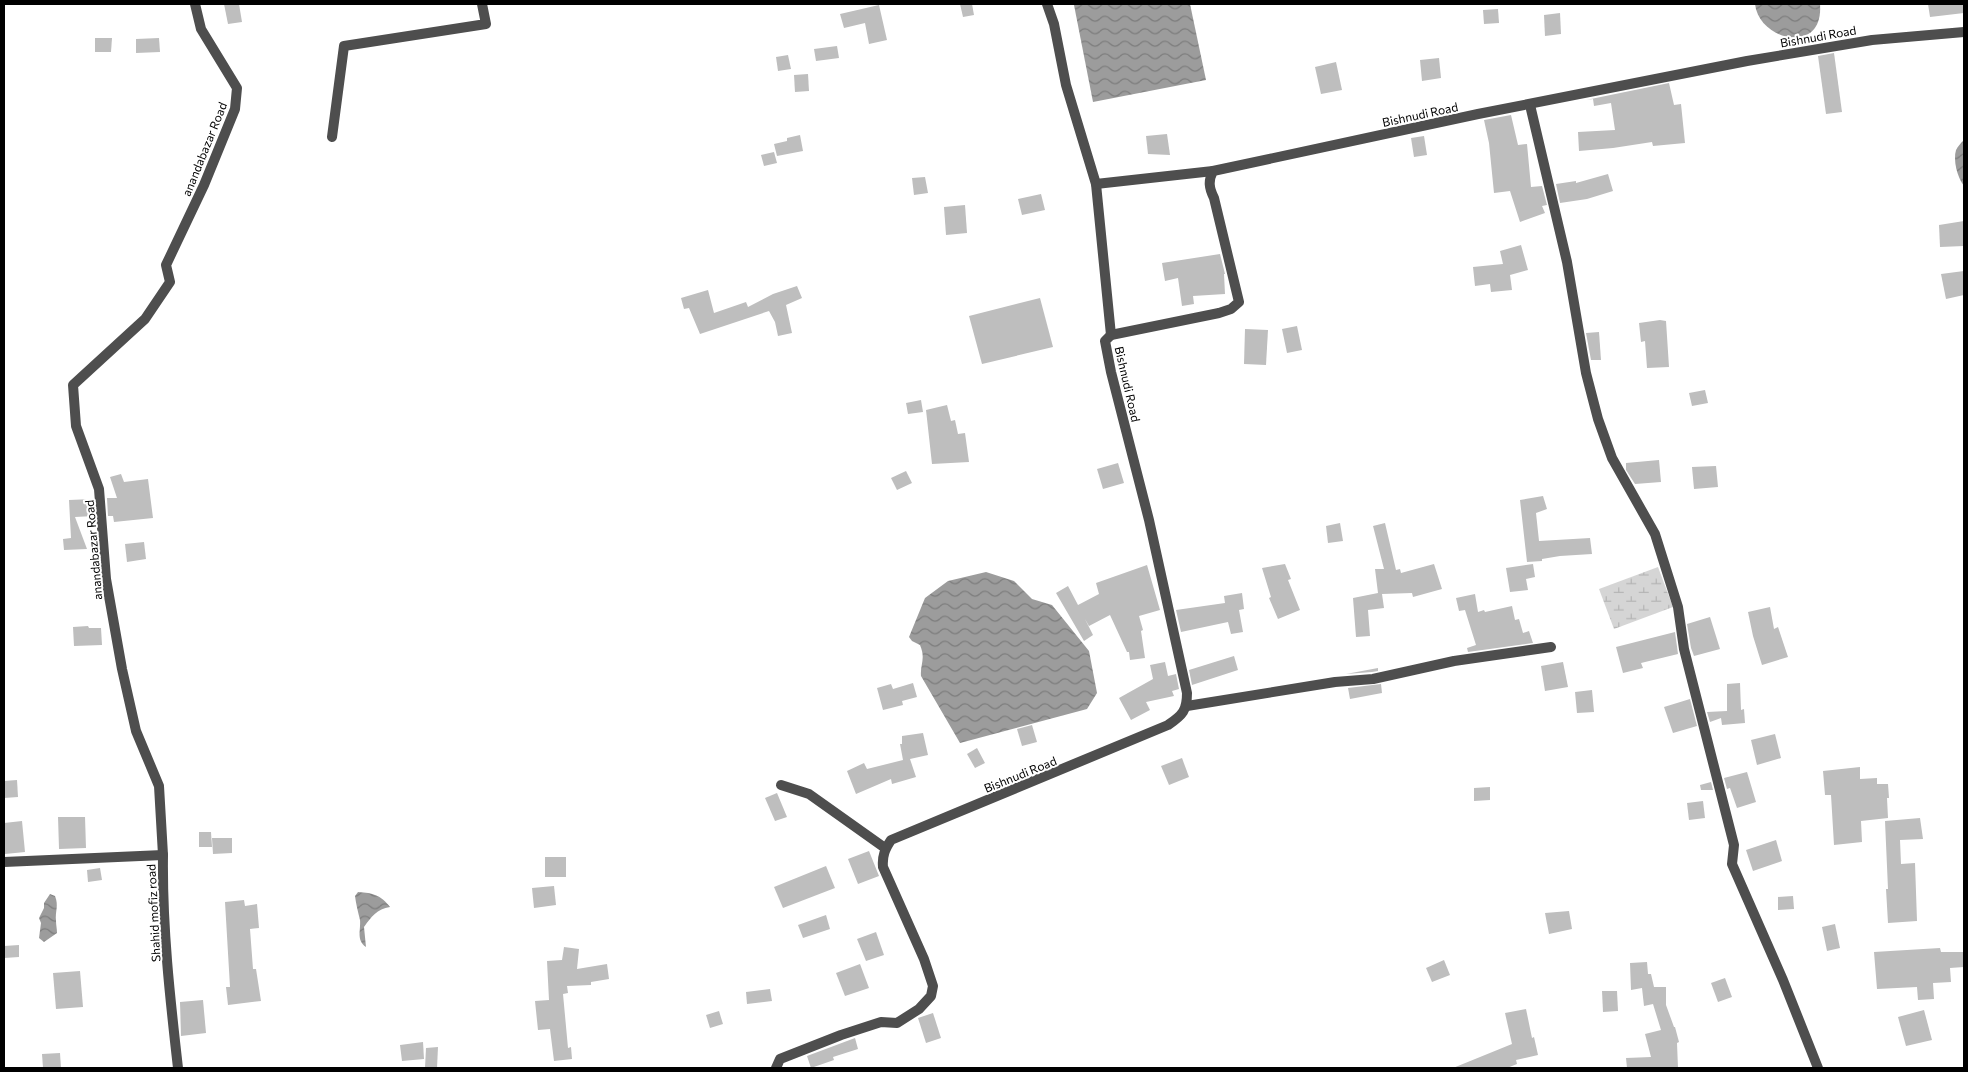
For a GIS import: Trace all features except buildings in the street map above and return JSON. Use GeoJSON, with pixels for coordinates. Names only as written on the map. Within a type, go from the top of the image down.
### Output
{"type":"FeatureCollection","features":[{"type":"Feature","properties":{"kind":"street","name":"anandabazar Road"},"geometry":{"type":"LineString","coordinates":[[163,855],[159,786],[136,731],[124,678],[106,578],[100,489],[76,426],[72,385],[145,319],[170,282],[166,265],[204,185],[235,110],[237,88],[201,29],[195,4]]}},
{"type":"Feature","properties":{"kind":"street"},"geometry":{"type":"LineString","coordinates":[[332,137],[344,46],[486,24],[482,4]]}},
{"type":"Feature","properties":{"kind":"street"},"geometry":{"type":"LineString","coordinates":[[1047,4],[1054,24],[1066,85],[1096,184],[1111,335]]}},
{"type":"Feature","properties":{"kind":"street","name":"Bishnudi Road"},"geometry":{"type":"LineString","coordinates":[[885,848],[891,840],[1168,725],[1176,720],[1187,706],[1187,692],[1151,530],[1105,341],[1111,335],[1219,313],[1231,309],[1238,302],[1214,198],[1210,190],[1209,179],[1213,171],[1478,114],[1747,61],[1872,40],[1964,32]]}},
{"type":"Feature","properties":{"kind":"street"},"geometry":{"type":"LineString","coordinates":[[1530,105],[1567,262],[1586,373],[1598,419],[1612,458],[1655,534],[1678,607],[1684,649],[1734,845],[1732,864],[1783,980],[1818,1068]]}},
{"type":"Feature","properties":{"kind":"street"},"geometry":{"type":"LineString","coordinates":[[1096,184],[1213,171]]}},
{"type":"Feature","properties":{"kind":"street"},"geometry":{"type":"LineString","coordinates":[[1187,706],[1336,682],[1373,679],[1454,661],[1551,647]]}},
{"type":"Feature","properties":{"kind":"street"},"geometry":{"type":"LineString","coordinates":[[776,1068],[780,1059],[841,1035],[881,1022],[897,1023],[919,1009],[931,996],[933,986],[924,960],[883,867],[885,848],[809,794],[781,786]]}},
{"type":"Feature","properties":{"kind":"street","name":"Shahid mofiz road"},"geometry":{"type":"LineString","coordinates":[[4,862],[163,855],[172,1017],[178,1068]]}},
{"type":"Feature","properties":{"kind":"green space"},"geometry":{"type":"Polygon","coordinates":[[[1658,567],[1673,607],[1614,629],[1599,589],[1658,567]]]}},
{"type":"Feature","properties":{"kind":"water"},"geometry":{"type":"Polygon","coordinates":[[[1190,4],[1206,80],[1093,102],[1074,5],[1190,4]]]}},
{"type":"Feature","properties":{"kind":"water"},"geometry":{"type":"Polygon","coordinates":[[[1755,4],[1820,4],[1819,20],[1812,31],[1802,37],[1778,34],[1767,27],[1759,17],[1755,4]]]}},
{"type":"Feature","properties":{"kind":"water"},"geometry":{"type":"Polygon","coordinates":[[[1964,140],[1964,186],[1958,173],[1955,159],[1956,150],[1964,140]]]}},
{"type":"Feature","properties":{"kind":"water"},"geometry":{"type":"Polygon","coordinates":[[[986,572],[1014,581],[1032,599],[1052,605],[1089,651],[1097,693],[1087,709],[960,743],[921,676],[923,658],[920,645],[909,637],[925,598],[948,581],[986,572]]]}},
{"type":"Feature","properties":{"kind":"water"},"geometry":{"type":"Polygon","coordinates":[[[358,892],[376,895],[390,907],[378,912],[364,927],[366,947],[360,938],[360,920],[355,896],[358,892]]]}},
{"type":"Feature","properties":{"kind":"water"},"geometry":{"type":"Polygon","coordinates":[[[50,894],[55,896],[56,900],[57,933],[44,942],[39,938],[41,923],[39,918],[44,908],[44,903],[50,894]]]}}]}
